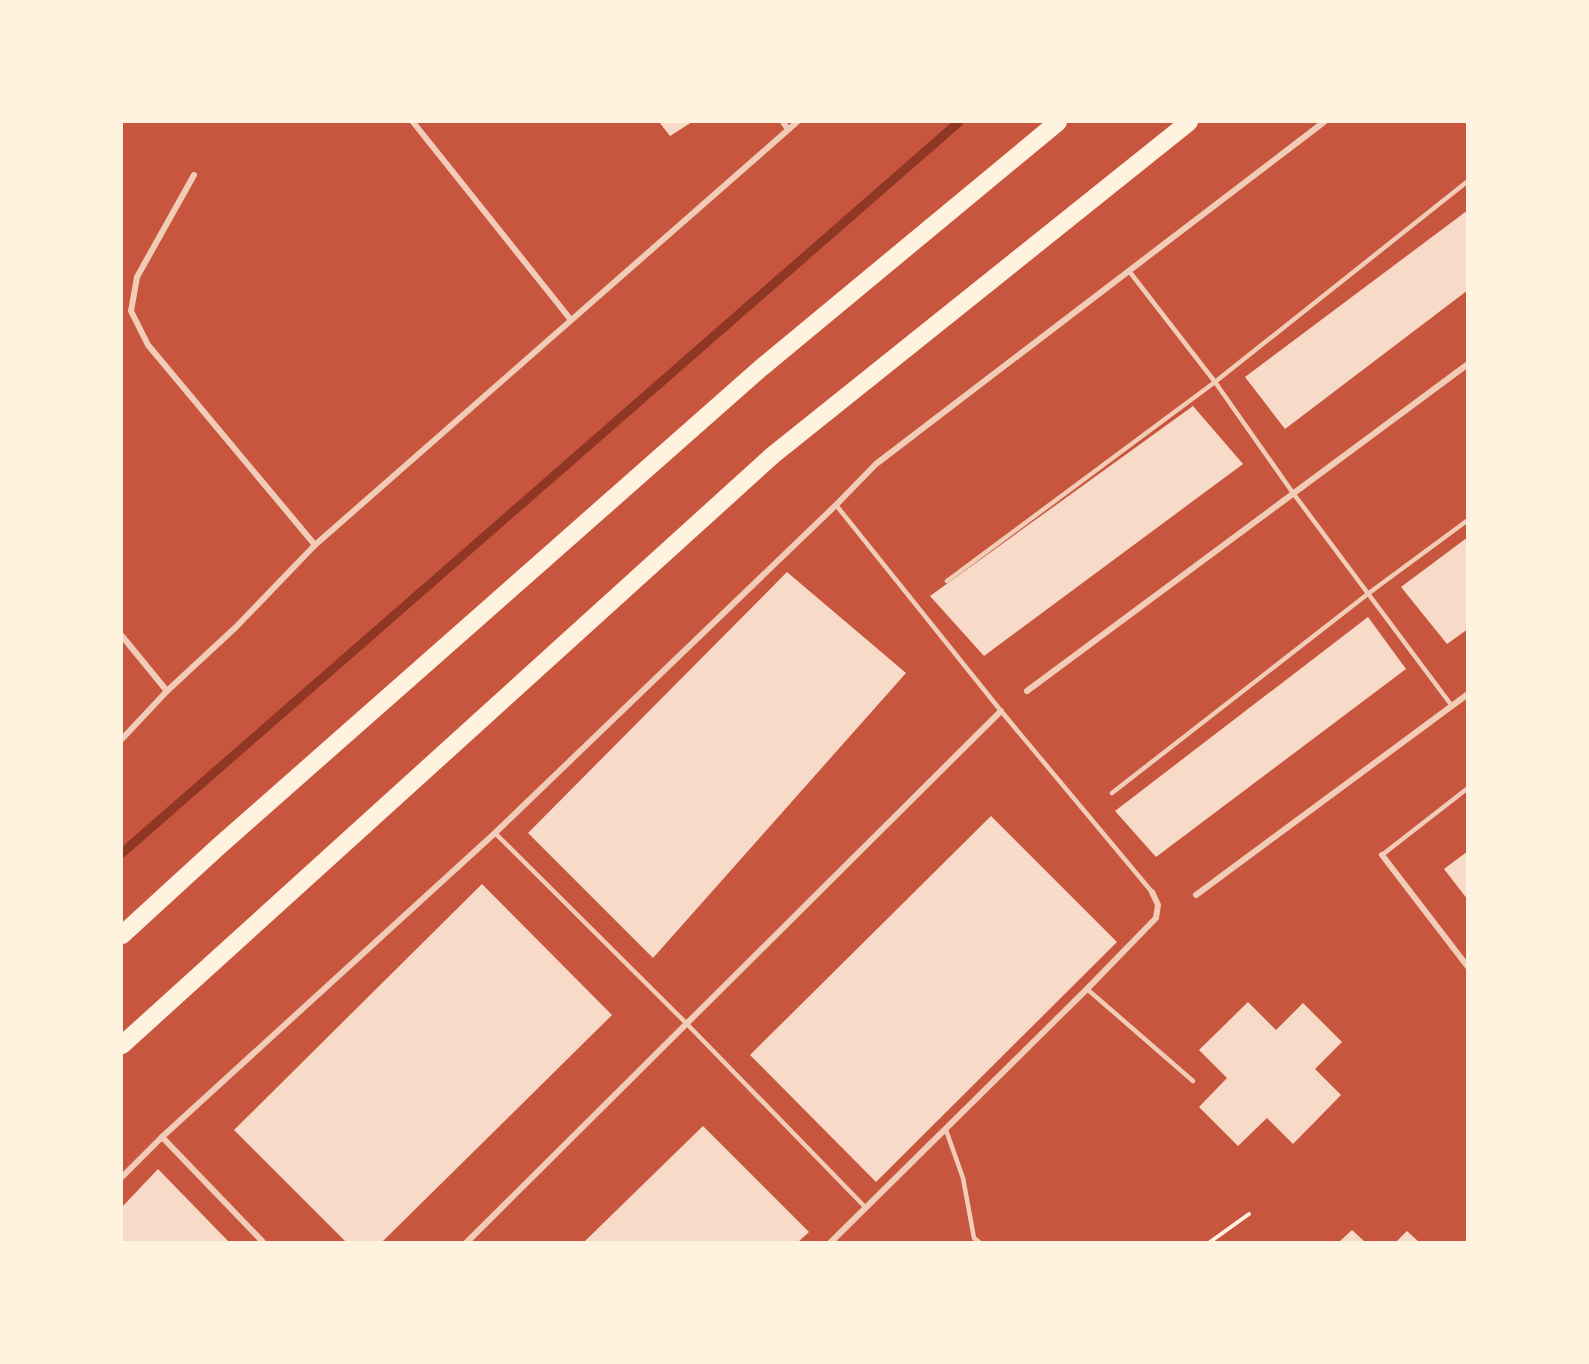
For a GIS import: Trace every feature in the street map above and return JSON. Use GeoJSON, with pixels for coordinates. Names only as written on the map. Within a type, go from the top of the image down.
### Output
{"type":"FeatureCollection","features":[{"type":"Feature","properties":{"kind":"highway"},"geometry":{"type":"LineString","coordinates":[[122,935],[218,847],[761,368],[1058,122]]}},
{"type":"Feature","properties":{"kind":"highway"},"geometry":{"type":"LineString","coordinates":[[122,1045],[773,455],[1189,122]]}},
{"type":"Feature","properties":{"kind":"street"},"geometry":{"type":"LineString","coordinates":[[413,122],[571,320]]}},
{"type":"Feature","properties":{"kind":"street"},"geometry":{"type":"LineString","coordinates":[[783,122],[788,129]]}},
{"type":"Feature","properties":{"kind":"street"},"geometry":{"type":"LineString","coordinates":[[122,739],[167,692],[236,627],[315,545],[797,122]]}},
{"type":"Feature","properties":{"kind":"street"},"geometry":{"type":"LineString","coordinates":[[122,1177],[162,1137],[495,833],[876,464],[1324,122]]}},
{"type":"Feature","properties":{"kind":"street"},"geometry":{"type":"LineString","coordinates":[[194,175],[137,277],[131,311],[148,345],[315,545]]}},
{"type":"Feature","properties":{"kind":"street"},"geometry":{"type":"LineString","coordinates":[[1027,691],[1467,364]]}},
{"type":"Feature","properties":{"kind":"street"},"geometry":{"type":"LineString","coordinates":[[122,636],[167,692]]}},
{"type":"Feature","properties":{"kind":"street"},"geometry":{"type":"LineString","coordinates":[[1196,895],[1467,694]]}},
{"type":"Feature","properties":{"kind":"street"},"geometry":{"type":"LineString","coordinates":[[467,1242],[1001,711]]}},
{"type":"Feature","properties":{"kind":"street"},"geometry":{"type":"LineString","coordinates":[[1382,855],[1467,967]]}},
{"type":"Feature","properties":{"kind":"street"},"geometry":{"type":"LineString","coordinates":[[831,1242],[946,1130],[1156,918],[1158,905],[1152,892]]}},
{"type":"Feature","properties":{"kind":"street"},"geometry":{"type":"LineString","coordinates":[[162,1137],[263,1242]]}},
{"type":"Feature","properties":{"kind":"lane"},"geometry":{"type":"LineString","coordinates":[[947,582],[1215,382],[1467,181]]}},
{"type":"Feature","properties":{"kind":"lane"},"geometry":{"type":"LineString","coordinates":[[1129,271],[1215,382],[1293,493],[1452,706]]}},
{"type":"Feature","properties":{"kind":"lane"},"geometry":{"type":"LineString","coordinates":[[836,505],[1001,711],[1152,892]]}},
{"type":"Feature","properties":{"kind":"lane"},"geometry":{"type":"LineString","coordinates":[[1112,793],[1369,593],[1467,520]]}},
{"type":"Feature","properties":{"kind":"lane"},"geometry":{"type":"LineString","coordinates":[[1382,855],[1467,789]]}},
{"type":"Feature","properties":{"kind":"lane"},"geometry":{"type":"LineString","coordinates":[[495,833],[687,1024],[866,1208]]}},
{"type":"Feature","properties":{"kind":"lane"},"geometry":{"type":"LineString","coordinates":[[1087,989],[1193,1081]]}},
{"type":"Feature","properties":{"kind":"lane"},"geometry":{"type":"LineString","coordinates":[[946,1130],[963,1178],[974,1238],[979,1242]]}},
{"type":"Feature","properties":{"kind":"path"},"geometry":{"type":"LineString","coordinates":[[1210,1242],[1249,1214]]}},
{"type":"Feature","properties":{"kind":"building"},"geometry":{"type":"Polygon","coordinates":[[[659,122],[692,122],[670,136],[659,122]]]}},
{"type":"Feature","properties":{"kind":"building"},"geometry":{"type":"Polygon","coordinates":[[[1468,210],[1468,290],[1285,429],[1245,377],[1468,210]]]}},
{"type":"Feature","properties":{"kind":"building"},"geometry":{"type":"Polygon","coordinates":[[[1193,406],[1243,464],[984,656],[930,596],[1193,406]]]}},
{"type":"Feature","properties":{"kind":"building"},"geometry":{"type":"Polygon","coordinates":[[[1468,537],[1468,629],[1447,644],[1401,587],[1468,537]]]}},
{"type":"Feature","properties":{"kind":"building"},"geometry":{"type":"Polygon","coordinates":[[[787,572],[906,673],[653,958],[528,833],[787,572]]]}},
{"type":"Feature","properties":{"kind":"building"},"geometry":{"type":"Polygon","coordinates":[[[1368,617],[1406,669],[1156,857],[1115,811],[1368,617]]]}},
{"type":"Feature","properties":{"kind":"building"},"geometry":{"type":"Polygon","coordinates":[[[991,816],[1117,942],[876,1182],[750,1055],[991,816]]]}},
{"type":"Feature","properties":{"kind":"building"},"geometry":{"type":"Polygon","coordinates":[[[1468,851],[1468,900],[1444,869],[1468,851]]]}},
{"type":"Feature","properties":{"kind":"building"},"geometry":{"type":"Polygon","coordinates":[[[482,884],[612,1015],[382,1242],[346,1242],[234,1130],[482,884]]]}},
{"type":"Feature","properties":{"kind":"building"},"geometry":{"type":"Polygon","coordinates":[[[1248,1002],[1276,1030],[1303,1003],[1342,1042],[1315,1069],[1341,1095],[1293,1144],[1267,1118],[1238,1146],[1199,1107],[1227,1078],[1199,1050],[1248,1002]]]}},
{"type":"Feature","properties":{"kind":"building"},"geometry":{"type":"Polygon","coordinates":[[[703,1126],[809,1232],[798,1242],[584,1242],[703,1126]]]}},
{"type":"Feature","properties":{"kind":"building"},"geometry":{"type":"Polygon","coordinates":[[[158,1169],[229,1242],[122,1242],[122,1207],[158,1169]]]}},
{"type":"Feature","properties":{"kind":"building"},"geometry":{"type":"Polygon","coordinates":[[[1352,1230],[1365,1242],[1339,1242],[1352,1230]]]}},
{"type":"Feature","properties":{"kind":"building"},"geometry":{"type":"Polygon","coordinates":[[[1407,1231],[1419,1242],[1396,1242],[1407,1231]]]}},
{"type":"Feature","properties":{"kind":"waterway"},"geometry":{"type":"LineString","coordinates":[[122,853],[959,122]]}}]}
